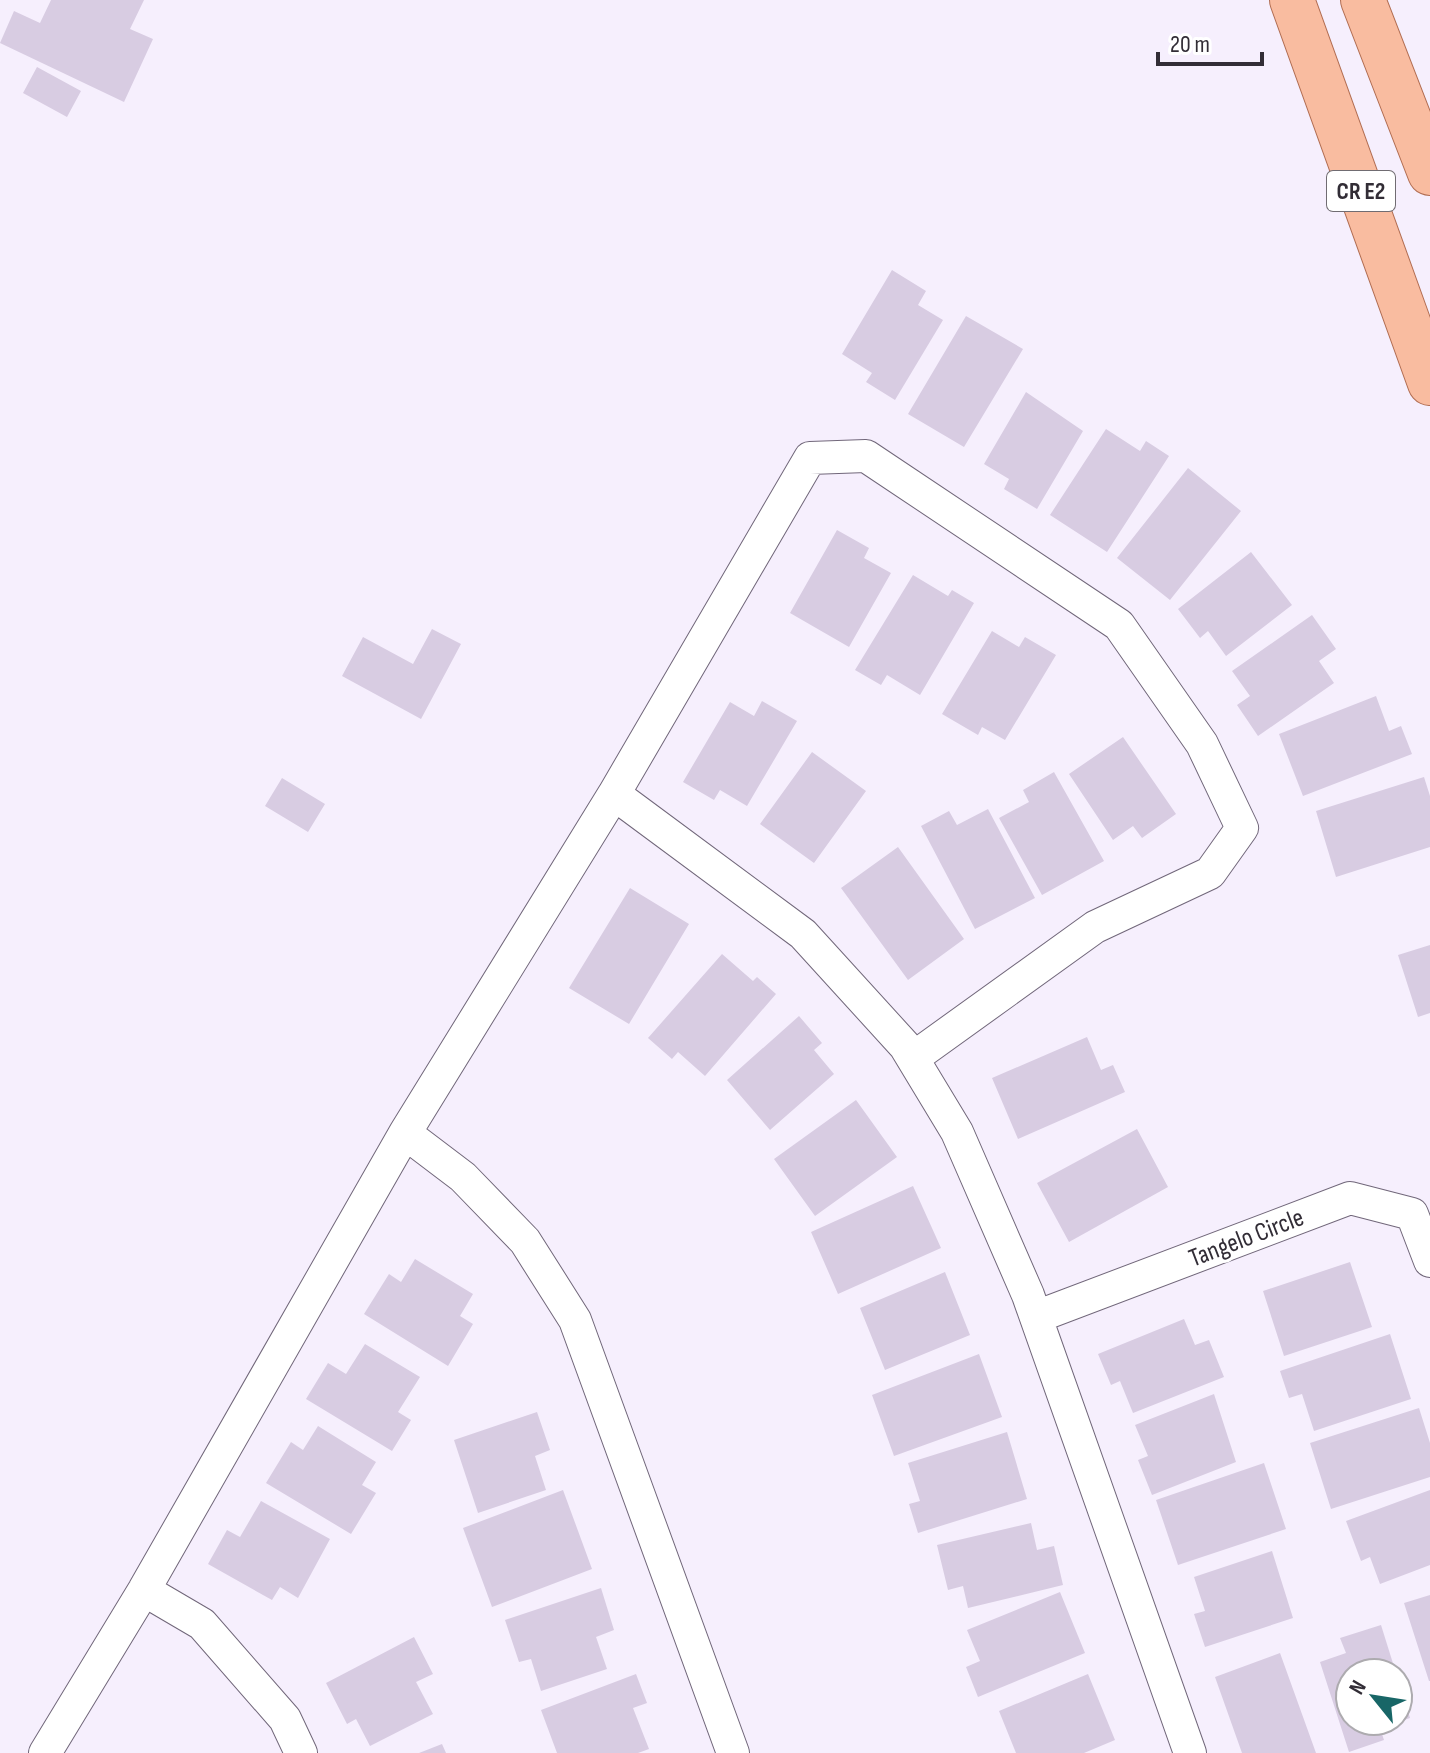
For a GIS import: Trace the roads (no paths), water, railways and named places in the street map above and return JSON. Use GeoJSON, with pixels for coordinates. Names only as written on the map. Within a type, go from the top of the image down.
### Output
{"type":"FeatureCollection","features":[{"type":"Feature","properties":{"kind":"main road","name":"CR E2"},"geometry":{"type":"LineString","coordinates":[[1292,0],[1430,383]]}},
{"type":"Feature","properties":{"kind":"main road","name":"CR E2"},"geometry":{"type":"LineString","coordinates":[[1363,0],[1430,173]]}},
{"type":"Feature","properties":{"kind":"street"},"geometry":{"type":"LineString","coordinates":[[45,1753],[144,1590],[405,1133],[614,794],[810,458],[866,456],[1119,625],[1202,744],[1242,828],[1210,873],[1095,927],[913,1058]]}},
{"type":"Feature","properties":{"kind":"street"},"geometry":{"type":"LineString","coordinates":[[614,794],[803,934],[913,1058],[957,1132],[1036,1317],[1190,1753]]}},
{"type":"Feature","properties":{"kind":"street"},"geometry":{"type":"LineString","coordinates":[[405,1133],[463,1177],[525,1241],[575,1320],[733,1753]]}},
{"type":"Feature","properties":{"kind":"street","name":"Tangelo Circle"},"geometry":{"type":"LineString","coordinates":[[1036,1317],[1350,1198],[1412,1214],[1430,1261]]}},
{"type":"Feature","properties":{"kind":"street"},"geometry":{"type":"LineString","coordinates":[[144,1590],[202,1624],[278,1710],[301,1753]]}}]}
